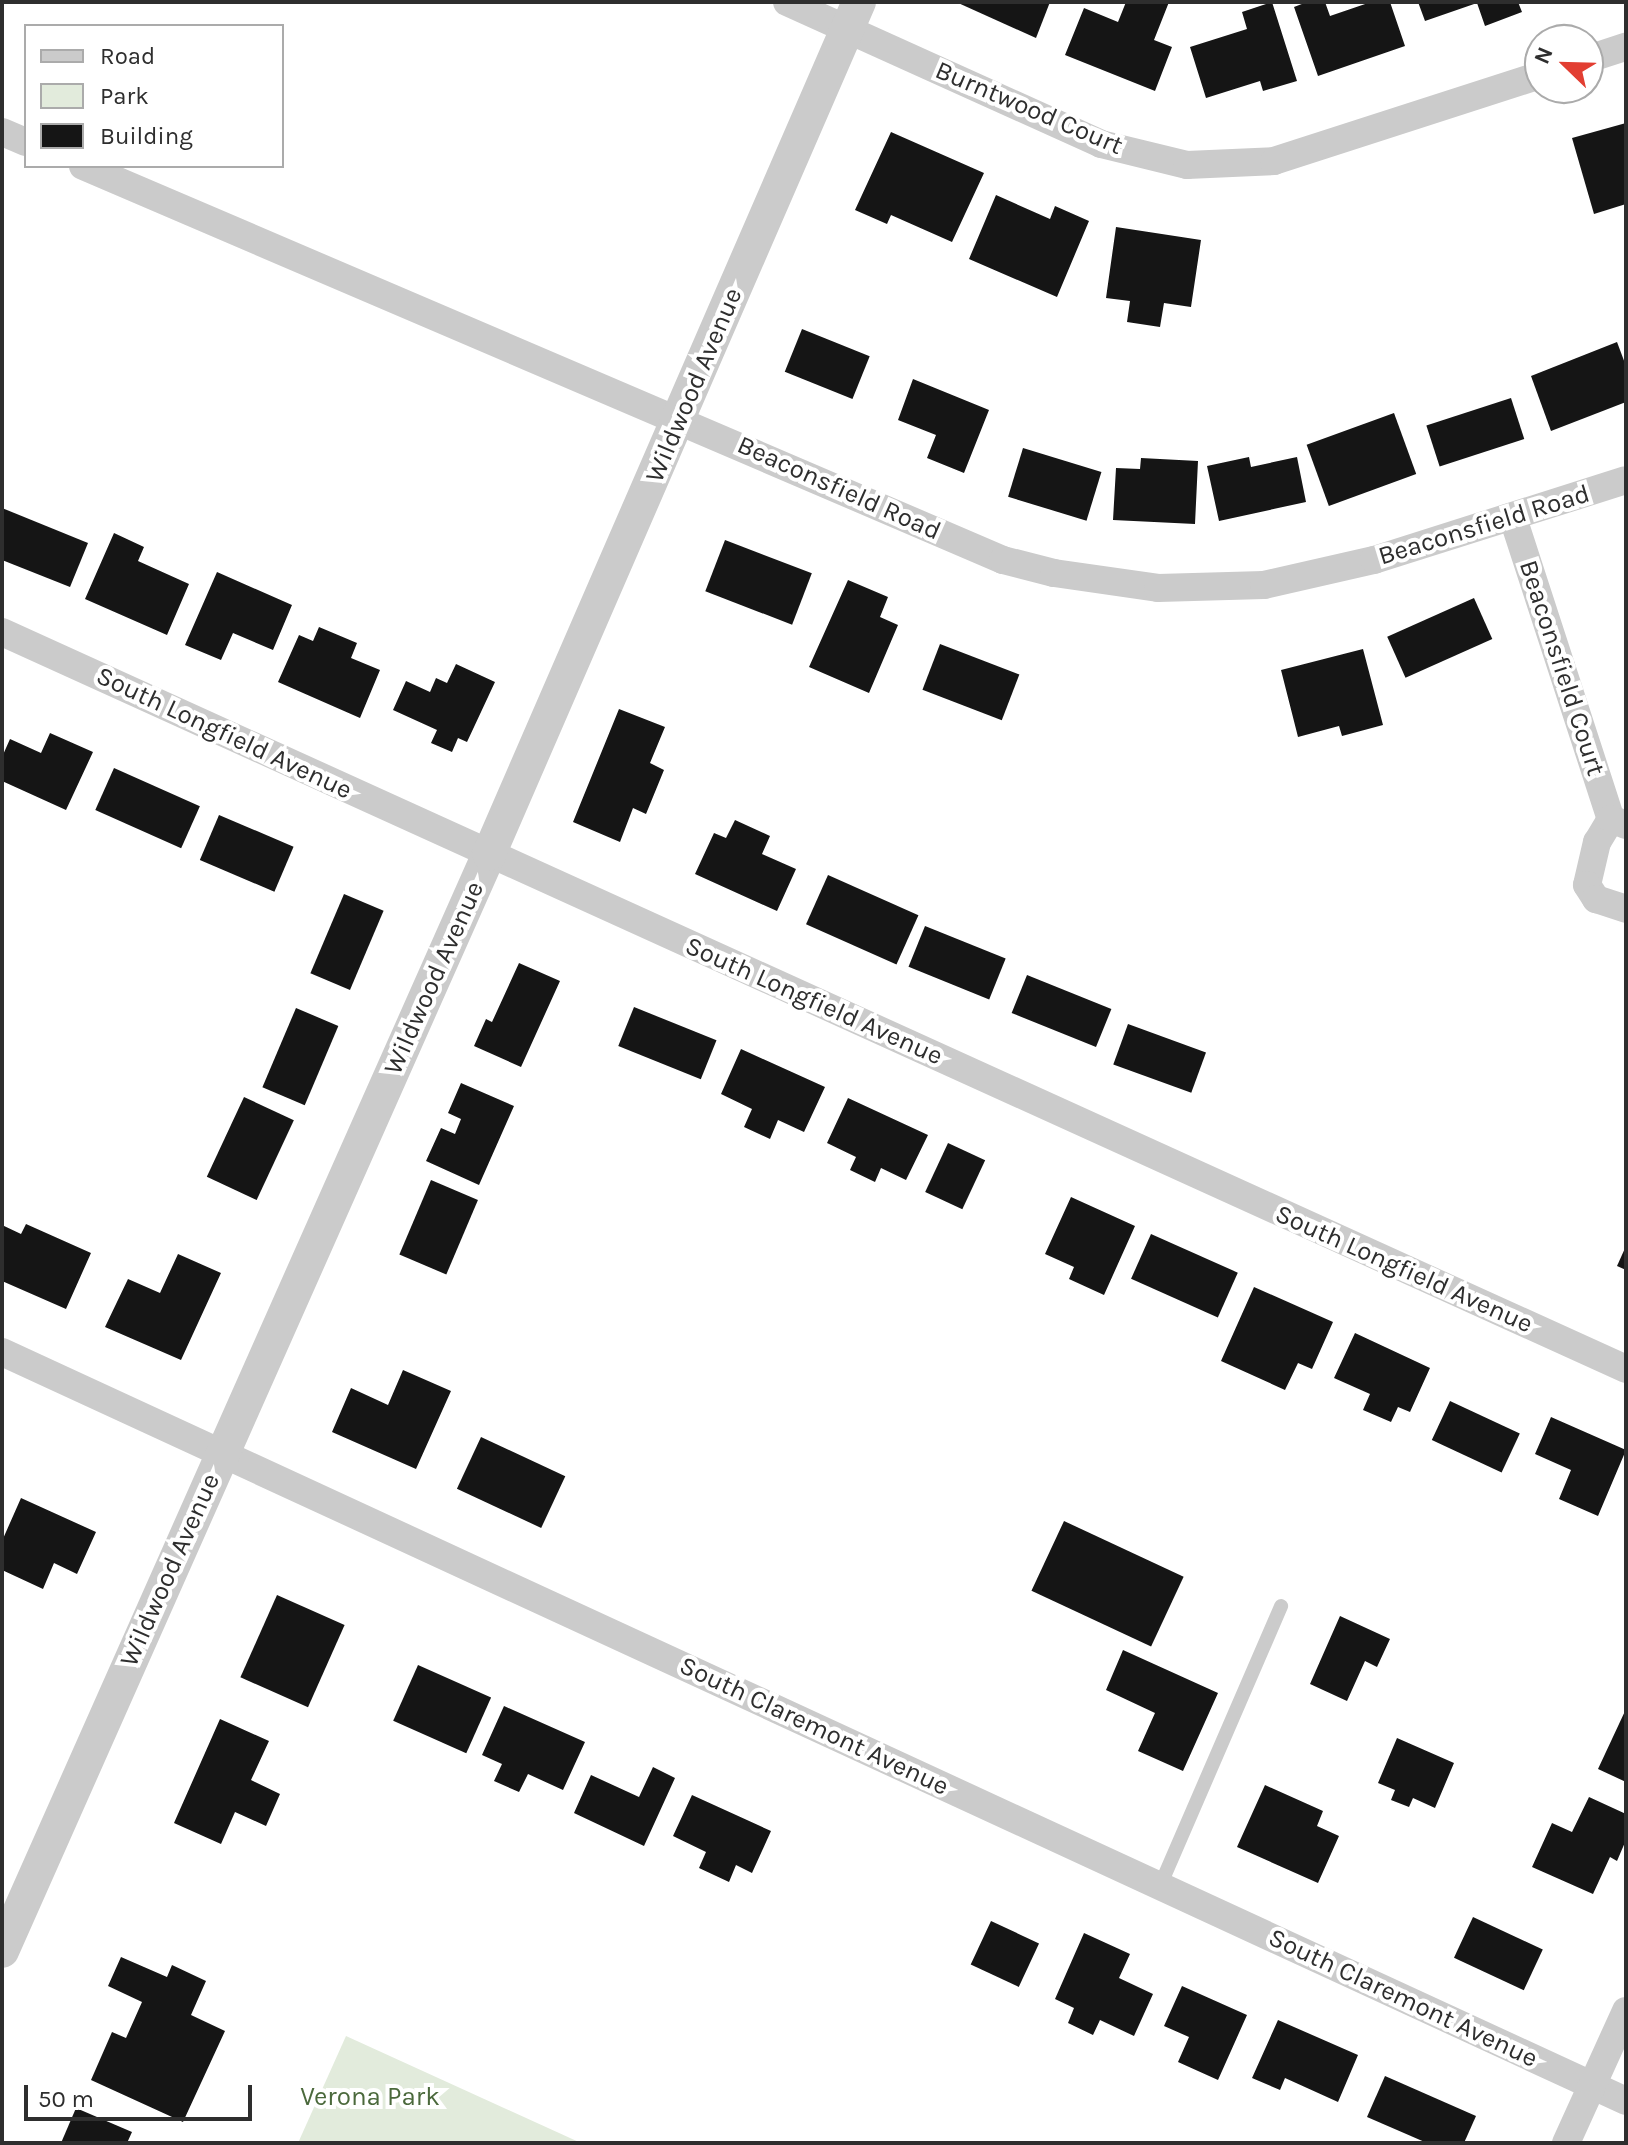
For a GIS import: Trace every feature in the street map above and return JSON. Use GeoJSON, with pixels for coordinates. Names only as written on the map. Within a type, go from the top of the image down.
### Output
{"type":"FeatureCollection","features":[{"type":"Feature","properties":{"kind":"street","name":"Burntwood Court"},"geometry":{"type":"LineString","coordinates":[[787,2],[853,15],[1101,144],[1187,165],[1274,161],[1524,80]]}},
{"type":"Feature","properties":{"kind":"street","name":"Wildwood Avenue"},"geometry":{"type":"LineString","coordinates":[[2,1951],[489,854],[853,15]]}},
{"type":"Feature","properties":{"kind":"street"},"geometry":{"type":"LineString","coordinates":[[1604,54],[1626,47]]}},
{"type":"Feature","properties":{"kind":"street"},"geometry":{"type":"LineString","coordinates":[[2,132],[24,141]]}},
{"type":"Feature","properties":{"kind":"street","name":"Beaconsfield Road"},"geometry":{"type":"LineString","coordinates":[[88,168],[680,419],[1003,560],[1106,583],[1158,588],[1264,585],[1374,560],[1626,480]]}},
{"type":"Feature","properties":{"kind":"street","name":"Beaconsfield Court"},"geometry":{"type":"LineString","coordinates":[[1513,518],[1618,822],[1597,842],[1587,885],[1603,904],[1626,909]]}},
{"type":"Feature","properties":{"kind":"street","name":"South Longfield Avenue"},"geometry":{"type":"LineString","coordinates":[[2,632],[1626,1369]]}},
{"type":"Feature","properties":{"kind":"street","name":"South Claremont Avenue"},"geometry":{"type":"LineString","coordinates":[[2,1352],[1626,2101]]}},
{"type":"Feature","properties":{"kind":"street"},"geometry":{"type":"LineString","coordinates":[[1566,2143],[1626,2011]]}},
{"type":"Feature","properties":{"kind":"lane"},"geometry":{"type":"LineString","coordinates":[[1160,1886],[1281,1606]]}},
{"type":"Feature","properties":{"kind":"green space","name":"Verona Park"},"geometry":{"type":"Polygon","coordinates":[[[346,2036],[581,2143],[298,2143],[346,2036]]]}},
{"type":"Feature","properties":{"kind":"building"},"geometry":{"type":"Polygon","coordinates":[[[956,2],[1050,2],[1036,38],[956,2]]]}},
{"type":"Feature","properties":{"kind":"building"},"geometry":{"type":"Polygon","coordinates":[[[1126,2],[1169,2],[1154,40],[1172,47],[1155,91],[1065,55],[1084,8],[1118,22],[1126,2]]]}},
{"type":"Feature","properties":{"kind":"building"},"geometry":{"type":"Polygon","coordinates":[[[1272,2],[1297,81],[1263,91],[1260,81],[1206,98],[1190,47],[1247,29],[1242,12],[1272,2]]]}},
{"type":"Feature","properties":{"kind":"building"},"geometry":{"type":"Polygon","coordinates":[[[1307,2],[1325,2],[1330,16],[1371,2],[1390,2],[1405,46],[1318,76],[1294,7],[1307,2]]]}},
{"type":"Feature","properties":{"kind":"building"},"geometry":{"type":"Polygon","coordinates":[[[1418,2],[1518,2],[1522,12],[1485,26],[1477,3],[1425,21],[1418,2]]]}},
{"type":"Feature","properties":{"kind":"building"},"geometry":{"type":"Polygon","coordinates":[[[1626,123],[1626,204],[1594,214],[1572,138],[1626,123]]]}},
{"type":"Feature","properties":{"kind":"building"},"geometry":{"type":"Polygon","coordinates":[[[891,132],[984,173],[952,242],[891,215],[887,224],[855,210],[891,132]]]}},
{"type":"Feature","properties":{"kind":"building"},"geometry":{"type":"Polygon","coordinates":[[[996,195],[1050,219],[1055,206],[1089,221],[1057,297],[969,259],[996,195]]]}},
{"type":"Feature","properties":{"kind":"building"},"geometry":{"type":"Polygon","coordinates":[[[1116,227],[1201,240],[1191,307],[1164,303],[1160,327],[1127,322],[1130,301],[1106,298],[1116,227]]]}},
{"type":"Feature","properties":{"kind":"building"},"geometry":{"type":"Polygon","coordinates":[[[802,329],[870,356],[852,399],[785,372],[802,329]]]}},
{"type":"Feature","properties":{"kind":"building"},"geometry":{"type":"Polygon","coordinates":[[[1617,342],[1626,366],[1626,402],[1551,431],[1531,376],[1617,342]]]}},
{"type":"Feature","properties":{"kind":"building"},"geometry":{"type":"Polygon","coordinates":[[[913,379],[989,410],[964,473],[927,458],[936,435],[898,420],[913,379]]]}},
{"type":"Feature","properties":{"kind":"building"},"geometry":{"type":"Polygon","coordinates":[[[1511,398],[1524,439],[1440,466],[1426,426],[1511,398]]]}},
{"type":"Feature","properties":{"kind":"building"},"geometry":{"type":"Polygon","coordinates":[[[1394,413],[1416,474],[1329,506],[1307,445],[1394,413]]]}},
{"type":"Feature","properties":{"kind":"building"},"geometry":{"type":"Polygon","coordinates":[[[1023,448],[1101,472],[1087,521],[1008,497],[1023,448]]]}},
{"type":"Feature","properties":{"kind":"building"},"geometry":{"type":"Polygon","coordinates":[[[1249,457],[1251,467],[1297,457],[1306,502],[1219,521],[1207,466],[1249,457]]]}},
{"type":"Feature","properties":{"kind":"building"},"geometry":{"type":"Polygon","coordinates":[[[1141,458],[1198,461],[1195,524],[1113,520],[1116,468],[1140,469],[1141,458]]]}},
{"type":"Feature","properties":{"kind":"building"},"geometry":{"type":"Polygon","coordinates":[[[2,508],[88,543],[70,587],[2,560],[2,508]]]}},
{"type":"Feature","properties":{"kind":"building"},"geometry":{"type":"Polygon","coordinates":[[[114,533],[144,547],[138,561],[189,584],[167,635],[85,599],[114,533]]]}},
{"type":"Feature","properties":{"kind":"building"},"geometry":{"type":"Polygon","coordinates":[[[725,540],[812,573],[792,625],[705,591],[725,540]]]}},
{"type":"Feature","properties":{"kind":"building"},"geometry":{"type":"Polygon","coordinates":[[[217,572],[292,605],[273,650],[233,633],[221,660],[185,645],[217,572]]]}},
{"type":"Feature","properties":{"kind":"building"},"geometry":{"type":"Polygon","coordinates":[[[848,580],[888,597],[880,617],[898,625],[869,693],[809,667],[848,580]]]}},
{"type":"Feature","properties":{"kind":"building"},"geometry":{"type":"Polygon","coordinates":[[[1474,598],[1492,639],[1406,678],[1387,637],[1474,598]]]}},
{"type":"Feature","properties":{"kind":"building"},"geometry":{"type":"Polygon","coordinates":[[[319,627],[357,643],[351,658],[380,670],[360,718],[278,682],[299,635],[313,641],[319,627]]]}},
{"type":"Feature","properties":{"kind":"building"},"geometry":{"type":"Polygon","coordinates":[[[940,644],[1019,674],[1002,720],[922,690],[940,644]]]}},
{"type":"Feature","properties":{"kind":"building"},"geometry":{"type":"Polygon","coordinates":[[[1363,649],[1383,725],[1342,736],[1339,726],[1298,737],[1281,670],[1363,649]]]}},
{"type":"Feature","properties":{"kind":"building"},"geometry":{"type":"Polygon","coordinates":[[[456,664],[495,682],[467,742],[458,738],[452,752],[431,743],[437,730],[393,710],[406,681],[430,692],[436,678],[447,683],[456,664]]]}},
{"type":"Feature","properties":{"kind":"building"},"geometry":{"type":"Polygon","coordinates":[[[619,709],[665,727],[650,763],[664,770],[646,814],[633,808],[620,842],[573,822],[619,709]]]}},
{"type":"Feature","properties":{"kind":"building"},"geometry":{"type":"Polygon","coordinates":[[[50,733],[93,752],[66,810],[2,781],[2,757],[10,739],[41,753],[50,733]]]}},
{"type":"Feature","properties":{"kind":"building"},"geometry":{"type":"Polygon","coordinates":[[[114,768],[200,806],[181,848],[95,810],[114,768]]]}},
{"type":"Feature","properties":{"kind":"building"},"geometry":{"type":"Polygon","coordinates":[[[219,815],[294,847],[274,892],[200,860],[219,815]]]}},
{"type":"Feature","properties":{"kind":"building"},"geometry":{"type":"Polygon","coordinates":[[[735,820],[770,836],[762,854],[796,869],[777,911],[695,874],[714,833],[726,838],[735,820]]]}},
{"type":"Feature","properties":{"kind":"building"},"geometry":{"type":"Polygon","coordinates":[[[828,875],[918,915],[896,965],[806,924],[828,875]]]}},
{"type":"Feature","properties":{"kind":"building"},"geometry":{"type":"Polygon","coordinates":[[[344,894],[384,911],[350,990],[310,973],[344,894]]]}},
{"type":"Feature","properties":{"kind":"building"},"geometry":{"type":"Polygon","coordinates":[[[925,926],[1006,959],[989,999],[909,967],[925,926]]]}},
{"type":"Feature","properties":{"kind":"building"},"geometry":{"type":"Polygon","coordinates":[[[519,963],[560,981],[521,1067],[474,1046],[486,1019],[492,1022],[519,963]]]}},
{"type":"Feature","properties":{"kind":"building"},"geometry":{"type":"Polygon","coordinates":[[[1027,975],[1111,1009],[1096,1047],[1012,1013],[1027,975]]]}},
{"type":"Feature","properties":{"kind":"building"},"geometry":{"type":"Polygon","coordinates":[[[634,1007],[717,1040],[701,1079],[618,1046],[634,1007]]]}},
{"type":"Feature","properties":{"kind":"building"},"geometry":{"type":"Polygon","coordinates":[[[296,1008],[338,1026],[305,1105],[262,1087],[296,1008]]]}},
{"type":"Feature","properties":{"kind":"building"},"geometry":{"type":"Polygon","coordinates":[[[1128,1024],[1206,1052],[1191,1093],[1113,1064],[1128,1024]]]}},
{"type":"Feature","properties":{"kind":"building"},"geometry":{"type":"Polygon","coordinates":[[[741,1049],[825,1087],[804,1132],[778,1120],[770,1139],[744,1127],[752,1109],[721,1094],[741,1049]]]}},
{"type":"Feature","properties":{"kind":"building"},"geometry":{"type":"Polygon","coordinates":[[[461,1083],[514,1106],[479,1185],[426,1161],[441,1128],[455,1134],[461,1119],[448,1113],[461,1083]]]}},
{"type":"Feature","properties":{"kind":"building"},"geometry":{"type":"Polygon","coordinates":[[[244,1097],[294,1120],[257,1200],[207,1177],[244,1097]]]}},
{"type":"Feature","properties":{"kind":"building"},"geometry":{"type":"Polygon","coordinates":[[[848,1098],[928,1135],[906,1180],[881,1168],[875,1182],[850,1170],[856,1157],[827,1143],[848,1098]]]}},
{"type":"Feature","properties":{"kind":"building"},"geometry":{"type":"Polygon","coordinates":[[[948,1143],[985,1160],[962,1209],[925,1192],[948,1143]]]}},
{"type":"Feature","properties":{"kind":"building"},"geometry":{"type":"Polygon","coordinates":[[[431,1180],[478,1200],[446,1274],[399,1255],[431,1180]]]}},
{"type":"Feature","properties":{"kind":"building"},"geometry":{"type":"Polygon","coordinates":[[[1071,1197],[1135,1226],[1104,1295],[1069,1279],[1074,1267],[1045,1254],[1071,1197]]]}},
{"type":"Feature","properties":{"kind":"building"},"geometry":{"type":"Polygon","coordinates":[[[26,1224],[91,1253],[66,1309],[2,1281],[2,1225],[21,1234],[26,1224]]]}},
{"type":"Feature","properties":{"kind":"building"},"geometry":{"type":"Polygon","coordinates":[[[1151,1234],[1238,1273],[1218,1317],[1131,1279],[1151,1234]]]}},
{"type":"Feature","properties":{"kind":"building"},"geometry":{"type":"Polygon","coordinates":[[[1626,1246],[1626,1270],[1617,1266],[1626,1246]]]}},
{"type":"Feature","properties":{"kind":"building"},"geometry":{"type":"Polygon","coordinates":[[[178,1254],[221,1273],[181,1360],[105,1327],[128,1279],[160,1293],[178,1254]]]}},
{"type":"Feature","properties":{"kind":"building"},"geometry":{"type":"Polygon","coordinates":[[[1254,1287],[1333,1322],[1312,1369],[1298,1363],[1285,1390],[1221,1361],[1254,1287]]]}},
{"type":"Feature","properties":{"kind":"building"},"geometry":{"type":"Polygon","coordinates":[[[1355,1333],[1430,1368],[1410,1412],[1398,1407],[1391,1422],[1363,1410],[1370,1394],[1334,1378],[1355,1333]]]}},
{"type":"Feature","properties":{"kind":"building"},"geometry":{"type":"Polygon","coordinates":[[[403,1370],[451,1391],[416,1469],[332,1432],[351,1388],[388,1405],[403,1370]]]}},
{"type":"Feature","properties":{"kind":"building"},"geometry":{"type":"Polygon","coordinates":[[[1450,1401],[1520,1434],[1502,1473],[1432,1440],[1450,1401]]]}},
{"type":"Feature","properties":{"kind":"building"},"geometry":{"type":"Polygon","coordinates":[[[1551,1417],[1626,1450],[1598,1516],[1559,1499],[1571,1470],[1535,1454],[1551,1417]]]}},
{"type":"Feature","properties":{"kind":"building"},"geometry":{"type":"Polygon","coordinates":[[[481,1437],[565,1476],[541,1528],[457,1489],[481,1437]]]}},
{"type":"Feature","properties":{"kind":"building"},"geometry":{"type":"Polygon","coordinates":[[[21,1498],[96,1532],[77,1574],[54,1563],[43,1589],[2,1570],[2,1541],[21,1498]]]}},
{"type":"Feature","properties":{"kind":"building"},"geometry":{"type":"Polygon","coordinates":[[[1064,1521],[1184,1577],[1151,1647],[1031,1591],[1064,1521]]]}},
{"type":"Feature","properties":{"kind":"building"},"geometry":{"type":"Polygon","coordinates":[[[277,1595],[345,1625],[308,1707],[240,1677],[277,1595]]]}},
{"type":"Feature","properties":{"kind":"building"},"geometry":{"type":"Polygon","coordinates":[[[1340,1616],[1390,1639],[1377,1667],[1365,1661],[1347,1701],[1310,1684],[1340,1616]]]}},
{"type":"Feature","properties":{"kind":"building"},"geometry":{"type":"Polygon","coordinates":[[[1123,1650],[1218,1693],[1183,1771],[1138,1751],[1155,1713],[1106,1690],[1123,1650]]]}},
{"type":"Feature","properties":{"kind":"building"},"geometry":{"type":"Polygon","coordinates":[[[418,1665],[491,1698],[466,1753],[393,1721],[418,1665]]]}},
{"type":"Feature","properties":{"kind":"building"},"geometry":{"type":"Polygon","coordinates":[[[504,1706],[585,1742],[563,1790],[528,1774],[519,1792],[494,1781],[502,1764],[482,1755],[504,1706]]]}},
{"type":"Feature","properties":{"kind":"building"},"geometry":{"type":"Polygon","coordinates":[[[1626,1709],[1626,1782],[1598,1769],[1626,1709]]]}},
{"type":"Feature","properties":{"kind":"building"},"geometry":{"type":"Polygon","coordinates":[[[220,1719],[269,1741],[251,1780],[280,1794],[266,1826],[235,1812],[221,1844],[174,1823],[220,1719]]]}},
{"type":"Feature","properties":{"kind":"building"},"geometry":{"type":"Polygon","coordinates":[[[1397,1738],[1454,1763],[1435,1808],[1413,1798],[1409,1807],[1391,1800],[1395,1790],[1378,1783],[1397,1738]]]}},
{"type":"Feature","properties":{"kind":"building"},"geometry":{"type":"Polygon","coordinates":[[[653,1767],[675,1778],[644,1846],[574,1813],[591,1775],[639,1797],[653,1767]]]}},
{"type":"Feature","properties":{"kind":"building"},"geometry":{"type":"Polygon","coordinates":[[[1265,1785],[1323,1811],[1317,1826],[1339,1836],[1318,1883],[1237,1847],[1265,1785]]]}},
{"type":"Feature","properties":{"kind":"building"},"geometry":{"type":"Polygon","coordinates":[[[692,1795],[771,1831],[752,1873],[736,1865],[729,1882],[699,1868],[706,1852],[673,1836],[692,1795]]]}},
{"type":"Feature","properties":{"kind":"building"},"geometry":{"type":"Polygon","coordinates":[[[1589,1797],[1626,1814],[1626,1840],[1617,1861],[1610,1857],[1593,1894],[1532,1867],[1552,1823],[1572,1832],[1589,1797]]]}},
{"type":"Feature","properties":{"kind":"building"},"geometry":{"type":"Polygon","coordinates":[[[1473,1917],[1543,1950],[1524,1990],[1454,1958],[1473,1917]]]}},
{"type":"Feature","properties":{"kind":"building"},"geometry":{"type":"Polygon","coordinates":[[[991,1921],[1039,1943],[1019,1987],[971,1965],[991,1921]]]}},
{"type":"Feature","properties":{"kind":"building"},"geometry":{"type":"Polygon","coordinates":[[[1084,1933],[1130,1954],[1119,1978],[1153,1994],[1134,2036],[1100,2020],[1093,2035],[1068,2023],[1074,2008],[1055,1999],[1084,1933]]]}},
{"type":"Feature","properties":{"kind":"building"},"geometry":{"type":"Polygon","coordinates":[[[121,1957],[167,1977],[172,1965],[206,1981],[191,2015],[225,2031],[183,2122],[91,2080],[112,2032],[126,2038],[142,2002],[108,1986],[121,1957]]]}},
{"type":"Feature","properties":{"kind":"building"},"geometry":{"type":"Polygon","coordinates":[[[1182,1986],[1247,2015],[1218,2080],[1178,2062],[1189,2037],[1164,2026],[1182,1986]]]}},
{"type":"Feature","properties":{"kind":"building"},"geometry":{"type":"Polygon","coordinates":[[[1278,2020],[1358,2055],[1338,2102],[1285,2078],[1280,2090],[1252,2078],[1278,2020]]]}},
{"type":"Feature","properties":{"kind":"building"},"geometry":{"type":"Polygon","coordinates":[[[1385,2076],[1476,2116],[1464,2143],[1427,2143],[1367,2117],[1385,2076]]]}},
{"type":"Feature","properties":{"kind":"building"},"geometry":{"type":"Polygon","coordinates":[[[76,2108],[132,2132],[127,2143],[61,2143],[76,2108]]]}}]}
